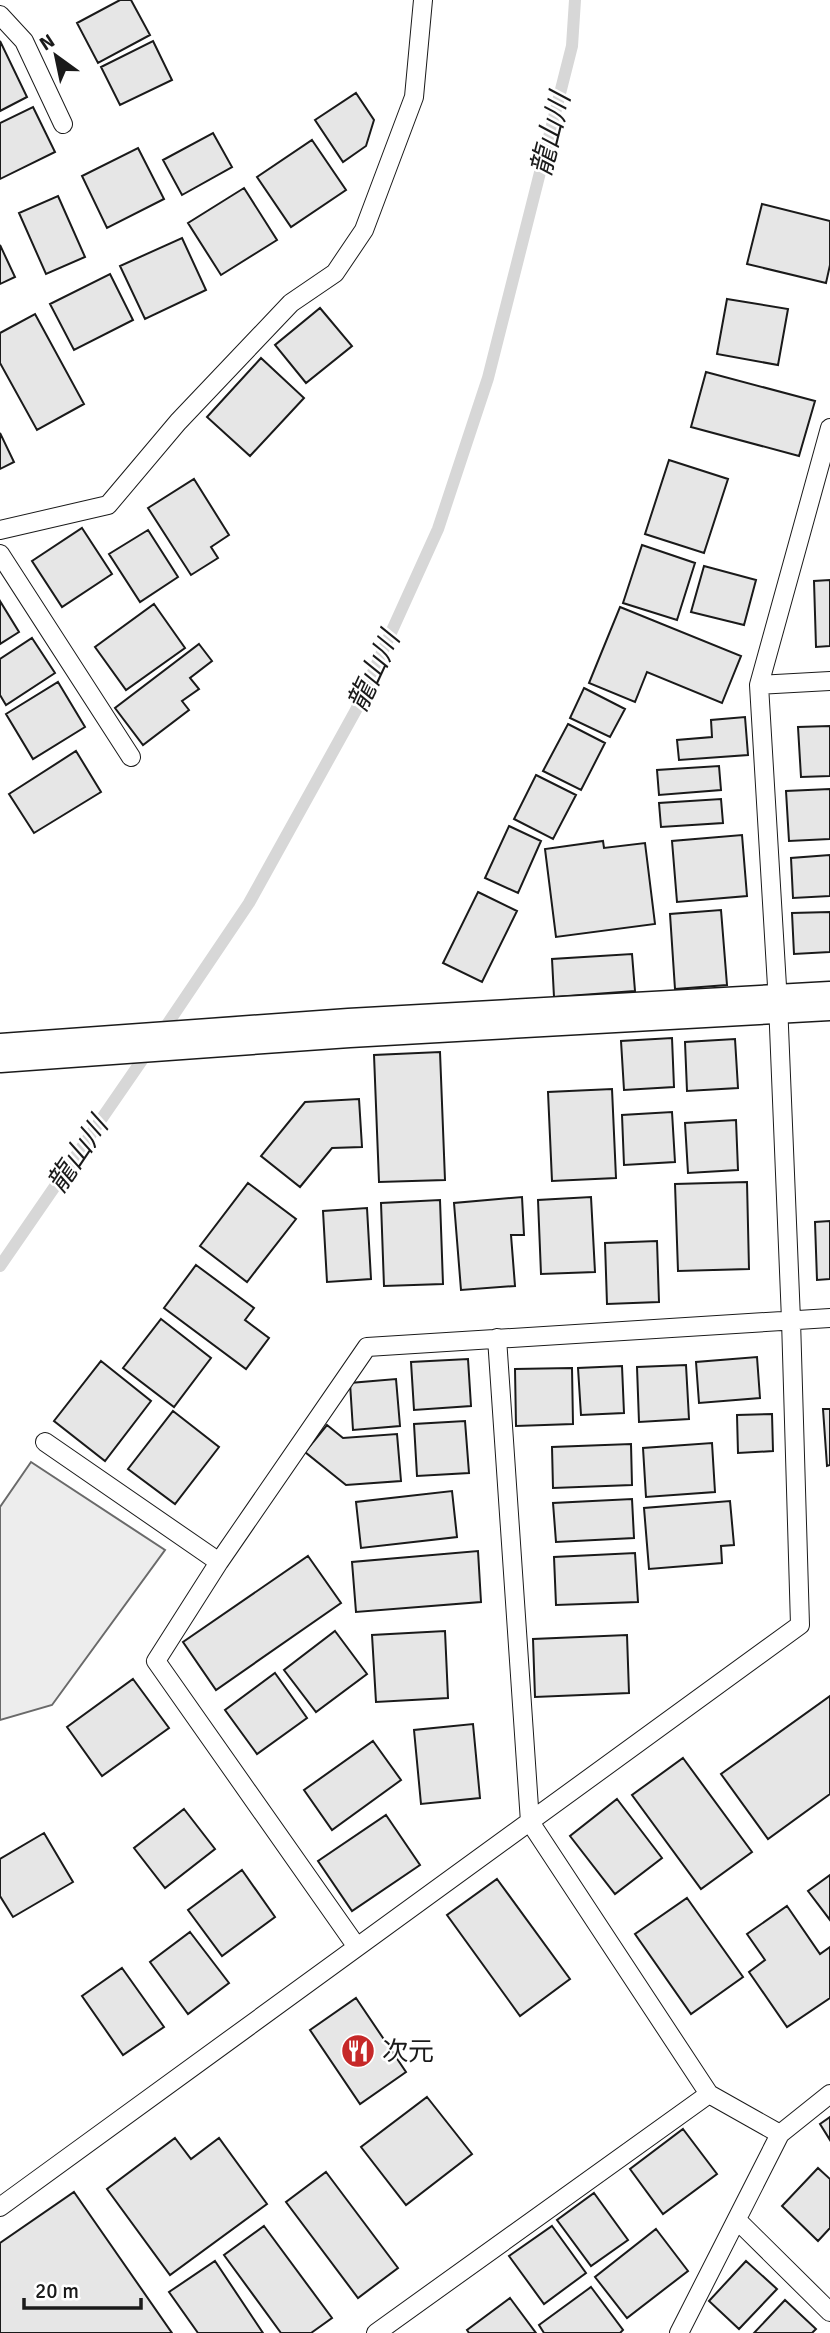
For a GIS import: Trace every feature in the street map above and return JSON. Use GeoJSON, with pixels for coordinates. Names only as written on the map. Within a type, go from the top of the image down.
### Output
{"type":"FeatureCollection","features":[{"type":"Feature","properties":{"kind":"street"},"geometry":{"type":"LineString","coordinates":[[0,1054],[349,1028],[830,1001]]}},
{"type":"Feature","properties":{"kind":"lane"},"geometry":{"type":"LineString","coordinates":[[0,530],[108,505],[178,422],[291,303],[335,273],[364,230],[414,97],[424,0]]}},
{"type":"Feature","properties":{"kind":"lane"},"geometry":{"type":"LineString","coordinates":[[0,15],[23,41],[63,124]]}},
{"type":"Feature","properties":{"kind":"lane"},"geometry":{"type":"LineString","coordinates":[[0,2207],[800,1625],[778,1003],[760,685],[830,428]]}},
{"type":"Feature","properties":{"kind":"lane"},"geometry":{"type":"LineString","coordinates":[[0,554],[131,757]]}},
{"type":"Feature","properties":{"kind":"lane"},"geometry":{"type":"LineString","coordinates":[[760,685],[830,681]]}},
{"type":"Feature","properties":{"kind":"lane"},"geometry":{"type":"LineString","coordinates":[[357,1947],[156,1661],[219,1562],[367,1347],[830,1318]]}},
{"type":"Feature","properties":{"kind":"lane"},"geometry":{"type":"LineString","coordinates":[[497,1338],[530,1822],[709,2094],[780,2134]]}},
{"type":"Feature","properties":{"kind":"lane"},"geometry":{"type":"LineString","coordinates":[[45,1442],[219,1562]]}},
{"type":"Feature","properties":{"kind":"lane"},"geometry":{"type":"LineString","coordinates":[[376,2333],[709,2094]]}},
{"type":"Feature","properties":{"kind":"lane"},"geometry":{"type":"LineString","coordinates":[[679,2333],[780,2134],[830,2094]]}},
{"type":"Feature","properties":{"kind":"lane"},"geometry":{"type":"LineString","coordinates":[[737,2220],[830,2312]]}},
{"type":"Feature","properties":{"kind":"shaded area"},"geometry":{"type":"Polygon","coordinates":[[[31,1462],[165,1550],[52,1705],[0,1720],[0,1507],[31,1462]]]}},
{"type":"Feature","properties":{"kind":"building"},"geometry":{"type":"Polygon","coordinates":[[[120,0],[131,0],[150,35],[98,63],[77,23],[120,0]]]}},
{"type":"Feature","properties":{"kind":"building"},"geometry":{"type":"Polygon","coordinates":[[[0,41],[27,97],[0,111],[0,41]]]}},
{"type":"Feature","properties":{"kind":"building"},"geometry":{"type":"Polygon","coordinates":[[[153,41],[172,80],[120,105],[101,67],[153,41]]]}},
{"type":"Feature","properties":{"kind":"building"},"geometry":{"type":"Polygon","coordinates":[[[356,93],[374,120],[366,146],[343,162],[315,120],[356,93]]]}},
{"type":"Feature","properties":{"kind":"building"},"geometry":{"type":"Polygon","coordinates":[[[33,107],[55,152],[0,179],[0,123],[33,107]]]}},
{"type":"Feature","properties":{"kind":"building"},"geometry":{"type":"Polygon","coordinates":[[[213,133],[232,167],[182,195],[163,160],[213,133]]]}},
{"type":"Feature","properties":{"kind":"building"},"geometry":{"type":"Polygon","coordinates":[[[312,140],[346,190],[291,227],[257,177],[312,140]]]}},
{"type":"Feature","properties":{"kind":"building"},"geometry":{"type":"Polygon","coordinates":[[[138,148],[164,199],[107,228],[82,176],[138,148]]]}},
{"type":"Feature","properties":{"kind":"building"},"geometry":{"type":"Polygon","coordinates":[[[244,188],[277,240],[221,275],[188,223],[244,188]]]}},
{"type":"Feature","properties":{"kind":"building"},"geometry":{"type":"Polygon","coordinates":[[[58,196],[85,257],[46,274],[19,213],[58,196]]]}},
{"type":"Feature","properties":{"kind":"building"},"geometry":{"type":"Polygon","coordinates":[[[762,204],[830,221],[830,265],[826,283],[747,264],[762,204]]]}},
{"type":"Feature","properties":{"kind":"building"},"geometry":{"type":"Polygon","coordinates":[[[182,238],[206,290],[145,319],[120,266],[182,238]]]}},
{"type":"Feature","properties":{"kind":"building"},"geometry":{"type":"Polygon","coordinates":[[[0,245],[15,277],[0,284],[0,245]]]}},
{"type":"Feature","properties":{"kind":"building"},"geometry":{"type":"Polygon","coordinates":[[[110,274],[133,320],[74,350],[50,304],[110,274]]]}},
{"type":"Feature","properties":{"kind":"building"},"geometry":{"type":"Polygon","coordinates":[[[727,299],[788,309],[778,365],[717,354],[727,299]]]}},
{"type":"Feature","properties":{"kind":"building"},"geometry":{"type":"Polygon","coordinates":[[[320,308],[352,346],[306,383],[275,345],[320,308]]]}},
{"type":"Feature","properties":{"kind":"building"},"geometry":{"type":"Polygon","coordinates":[[[35,314],[84,404],[37,430],[0,363],[0,333],[35,314]]]}},
{"type":"Feature","properties":{"kind":"building"},"geometry":{"type":"Polygon","coordinates":[[[261,358],[304,398],[250,456],[207,417],[261,358]]]}},
{"type":"Feature","properties":{"kind":"building"},"geometry":{"type":"Polygon","coordinates":[[[706,372],[815,401],[799,456],[691,427],[706,372]]]}},
{"type":"Feature","properties":{"kind":"building"},"geometry":{"type":"Polygon","coordinates":[[[0,433],[14,462],[0,469],[0,433]]]}},
{"type":"Feature","properties":{"kind":"building"},"geometry":{"type":"Polygon","coordinates":[[[669,460],[728,479],[704,553],[645,534],[669,460]]]}},
{"type":"Feature","properties":{"kind":"building"},"geometry":{"type":"Polygon","coordinates":[[[194,479],[229,535],[211,547],[218,558],[191,575],[148,508],[194,479]]]}},
{"type":"Feature","properties":{"kind":"building"},"geometry":{"type":"Polygon","coordinates":[[[82,528],[112,574],[62,607],[32,561],[82,528]]]}},
{"type":"Feature","properties":{"kind":"building"},"geometry":{"type":"Polygon","coordinates":[[[148,530],[178,577],[140,602],[109,554],[148,530]]]}},
{"type":"Feature","properties":{"kind":"building"},"geometry":{"type":"Polygon","coordinates":[[[642,545],[695,563],[677,620],[623,603],[642,545]]]}},
{"type":"Feature","properties":{"kind":"building"},"geometry":{"type":"Polygon","coordinates":[[[704,566],[756,580],[744,625],[691,612],[704,566]]]}},
{"type":"Feature","properties":{"kind":"building"},"geometry":{"type":"Polygon","coordinates":[[[830,580],[830,646],[816,647],[814,581],[830,580]]]}},
{"type":"Feature","properties":{"kind":"building"},"geometry":{"type":"Polygon","coordinates":[[[0,601],[19,632],[0,644],[0,601]]]}},
{"type":"Feature","properties":{"kind":"building"},"geometry":{"type":"Polygon","coordinates":[[[154,604],[185,648],[126,690],[95,647],[154,604]]]}},
{"type":"Feature","properties":{"kind":"building"},"geometry":{"type":"Polygon","coordinates":[[[620,607],[741,656],[722,703],[647,672],[635,702],[589,683],[620,607]]]}},
{"type":"Feature","properties":{"kind":"building"},"geometry":{"type":"Polygon","coordinates":[[[32,638],[55,673],[6,705],[0,695],[0,659],[32,638]]]}},
{"type":"Feature","properties":{"kind":"building"},"geometry":{"type":"Polygon","coordinates":[[[199,644],[212,661],[190,678],[199,689],[182,701],[189,710],[143,745],[115,708],[199,644]]]}},
{"type":"Feature","properties":{"kind":"building"},"geometry":{"type":"Polygon","coordinates":[[[58,682],[85,727],[33,759],[6,714],[58,682]]]}},
{"type":"Feature","properties":{"kind":"building"},"geometry":{"type":"Polygon","coordinates":[[[584,688],[625,709],[610,737],[570,718],[584,688]]]}},
{"type":"Feature","properties":{"kind":"building"},"geometry":{"type":"Polygon","coordinates":[[[745,717],[748,755],[679,760],[677,740],[712,737],[711,720],[745,717]]]}},
{"type":"Feature","properties":{"kind":"building"},"geometry":{"type":"Polygon","coordinates":[[[568,724],[605,743],[581,790],[543,771],[568,724]]]}},
{"type":"Feature","properties":{"kind":"building"},"geometry":{"type":"Polygon","coordinates":[[[830,726],[830,776],[801,777],[798,727],[830,726]]]}},
{"type":"Feature","properties":{"kind":"building"},"geometry":{"type":"Polygon","coordinates":[[[76,751],[101,792],[34,833],[9,794],[76,751]]]}},
{"type":"Feature","properties":{"kind":"building"},"geometry":{"type":"Polygon","coordinates":[[[719,766],[721,790],[659,795],[657,770],[719,766]]]}},
{"type":"Feature","properties":{"kind":"building"},"geometry":{"type":"Polygon","coordinates":[[[536,775],[576,795],[553,839],[514,819],[536,775]]]}},
{"type":"Feature","properties":{"kind":"building"},"geometry":{"type":"Polygon","coordinates":[[[830,789],[830,839],[789,841],[786,791],[830,789]]]}},
{"type":"Feature","properties":{"kind":"building"},"geometry":{"type":"Polygon","coordinates":[[[721,799],[723,823],[661,827],[659,803],[721,799]]]}},
{"type":"Feature","properties":{"kind":"building"},"geometry":{"type":"Polygon","coordinates":[[[509,826],[541,841],[518,893],[485,878],[509,826]]]}},
{"type":"Feature","properties":{"kind":"building"},"geometry":{"type":"Polygon","coordinates":[[[742,835],[747,896],[677,902],[672,841],[742,835]]]}},
{"type":"Feature","properties":{"kind":"building"},"geometry":{"type":"Polygon","coordinates":[[[603,841],[604,848],[645,843],[655,924],[556,937],[545,849],[603,841]]]}},
{"type":"Feature","properties":{"kind":"building"},"geometry":{"type":"Polygon","coordinates":[[[830,855],[830,896],[793,898],[791,858],[830,855]]]}},
{"type":"Feature","properties":{"kind":"building"},"geometry":{"type":"Polygon","coordinates":[[[478,892],[517,911],[482,982],[443,963],[478,892]]]}},
{"type":"Feature","properties":{"kind":"building"},"geometry":{"type":"Polygon","coordinates":[[[721,910],[727,985],[675,989],[670,914],[721,910]]]}},
{"type":"Feature","properties":{"kind":"building"},"geometry":{"type":"Polygon","coordinates":[[[830,912],[830,952],[794,954],[792,913],[830,912]]]}},
{"type":"Feature","properties":{"kind":"building"},"geometry":{"type":"Polygon","coordinates":[[[632,954],[635,991],[554,997],[552,959],[632,954]]]}},
{"type":"Feature","properties":{"kind":"building"},"geometry":{"type":"Polygon","coordinates":[[[672,1038],[674,1087],[624,1090],[621,1041],[672,1038]]]}},
{"type":"Feature","properties":{"kind":"building"},"geometry":{"type":"Polygon","coordinates":[[[735,1039],[738,1088],[687,1091],[685,1042],[735,1039]]]}},
{"type":"Feature","properties":{"kind":"building"},"geometry":{"type":"Polygon","coordinates":[[[440,1052],[445,1180],[379,1182],[374,1055],[440,1052]]]}},
{"type":"Feature","properties":{"kind":"building"},"geometry":{"type":"Polygon","coordinates":[[[612,1089],[616,1178],[552,1181],[548,1092],[612,1089]]]}},
{"type":"Feature","properties":{"kind":"building"},"geometry":{"type":"Polygon","coordinates":[[[359,1099],[362,1147],[332,1148],[300,1187],[261,1156],[305,1102],[359,1099]]]}},
{"type":"Feature","properties":{"kind":"building"},"geometry":{"type":"Polygon","coordinates":[[[672,1112],[675,1162],[624,1165],[622,1115],[672,1112]]]}},
{"type":"Feature","properties":{"kind":"building"},"geometry":{"type":"Polygon","coordinates":[[[736,1120],[738,1170],[688,1173],[685,1123],[736,1120]]]}},
{"type":"Feature","properties":{"kind":"building"},"geometry":{"type":"Polygon","coordinates":[[[747,1182],[749,1269],[678,1271],[675,1184],[747,1182]]]}},
{"type":"Feature","properties":{"kind":"building"},"geometry":{"type":"Polygon","coordinates":[[[248,1183],[296,1219],[247,1282],[200,1246],[248,1183]]]}},
{"type":"Feature","properties":{"kind":"building"},"geometry":{"type":"Polygon","coordinates":[[[522,1197],[524,1235],[511,1235],[515,1286],[461,1290],[454,1203],[522,1197]]]}},
{"type":"Feature","properties":{"kind":"building"},"geometry":{"type":"Polygon","coordinates":[[[591,1197],[595,1272],[541,1274],[538,1200],[591,1197]]]}},
{"type":"Feature","properties":{"kind":"building"},"geometry":{"type":"Polygon","coordinates":[[[440,1200],[443,1284],[384,1286],[381,1203],[440,1200]]]}},
{"type":"Feature","properties":{"kind":"building"},"geometry":{"type":"Polygon","coordinates":[[[367,1208],[371,1279],[327,1282],[323,1211],[367,1208]]]}},
{"type":"Feature","properties":{"kind":"building"},"geometry":{"type":"Polygon","coordinates":[[[830,1221],[830,1279],[817,1280],[815,1222],[830,1221]]]}},
{"type":"Feature","properties":{"kind":"building"},"geometry":{"type":"Polygon","coordinates":[[[657,1241],[659,1302],[607,1304],[605,1243],[657,1241]]]}},
{"type":"Feature","properties":{"kind":"building"},"geometry":{"type":"Polygon","coordinates":[[[196,1265],[254,1308],[245,1320],[269,1338],[246,1369],[164,1308],[196,1265]]]}},
{"type":"Feature","properties":{"kind":"building"},"geometry":{"type":"Polygon","coordinates":[[[161,1319],[211,1358],[174,1407],[123,1368],[161,1319]]]}},
{"type":"Feature","properties":{"kind":"building"},"geometry":{"type":"Polygon","coordinates":[[[757,1357],[760,1398],[699,1403],[696,1362],[757,1357]]]}},
{"type":"Feature","properties":{"kind":"building"},"geometry":{"type":"Polygon","coordinates":[[[468,1359],[471,1406],[414,1410],[411,1362],[468,1359]]]}},
{"type":"Feature","properties":{"kind":"building"},"geometry":{"type":"Polygon","coordinates":[[[101,1361],[151,1401],[105,1461],[54,1421],[101,1361]]]}},
{"type":"Feature","properties":{"kind":"building"},"geometry":{"type":"Polygon","coordinates":[[[686,1365],[689,1419],[639,1422],[637,1367],[686,1365]]]}},
{"type":"Feature","properties":{"kind":"building"},"geometry":{"type":"Polygon","coordinates":[[[622,1366],[624,1413],[581,1415],[578,1368],[622,1366]]]}},
{"type":"Feature","properties":{"kind":"building"},"geometry":{"type":"Polygon","coordinates":[[[572,1368],[573,1424],[516,1426],[515,1369],[572,1368]]]}},
{"type":"Feature","properties":{"kind":"building"},"geometry":{"type":"Polygon","coordinates":[[[396,1379],[400,1426],[353,1430],[350,1383],[396,1379]]]}},
{"type":"Feature","properties":{"kind":"building"},"geometry":{"type":"Polygon","coordinates":[[[823,1409],[830,1409],[830,1465],[827,1466],[823,1409]]]}},
{"type":"Feature","properties":{"kind":"building"},"geometry":{"type":"Polygon","coordinates":[[[173,1411],[219,1447],[175,1504],[128,1469],[173,1411]]]}},
{"type":"Feature","properties":{"kind":"building"},"geometry":{"type":"Polygon","coordinates":[[[772,1414],[773,1451],[738,1453],[737,1415],[772,1414]]]}},
{"type":"Feature","properties":{"kind":"building"},"geometry":{"type":"Polygon","coordinates":[[[465,1421],[469,1473],[417,1476],[414,1424],[465,1421]]]}},
{"type":"Feature","properties":{"kind":"building"},"geometry":{"type":"Polygon","coordinates":[[[327,1425],[343,1438],[397,1434],[401,1481],[346,1485],[305,1452],[327,1425]]]}},
{"type":"Feature","properties":{"kind":"building"},"geometry":{"type":"Polygon","coordinates":[[[712,1443],[715,1492],[646,1497],[643,1448],[712,1443]]]}},
{"type":"Feature","properties":{"kind":"building"},"geometry":{"type":"Polygon","coordinates":[[[631,1444],[632,1485],[553,1488],[552,1447],[631,1444]]]}},
{"type":"Feature","properties":{"kind":"building"},"geometry":{"type":"Polygon","coordinates":[[[452,1491],[457,1537],[361,1548],[356,1502],[452,1491]]]}},
{"type":"Feature","properties":{"kind":"building"},"geometry":{"type":"Polygon","coordinates":[[[632,1499],[634,1538],[556,1542],[553,1503],[632,1499]]]}},
{"type":"Feature","properties":{"kind":"building"},"geometry":{"type":"Polygon","coordinates":[[[730,1501],[734,1545],[721,1546],[722,1563],[649,1569],[644,1508],[730,1501]]]}},
{"type":"Feature","properties":{"kind":"building"},"geometry":{"type":"Polygon","coordinates":[[[478,1551],[481,1602],[356,1612],[352,1562],[478,1551]]]}},
{"type":"Feature","properties":{"kind":"building"},"geometry":{"type":"Polygon","coordinates":[[[635,1553],[638,1602],[556,1605],[554,1557],[635,1553]]]}},
{"type":"Feature","properties":{"kind":"building"},"geometry":{"type":"Polygon","coordinates":[[[308,1556],[341,1603],[216,1690],[183,1642],[308,1556]]]}},
{"type":"Feature","properties":{"kind":"building"},"geometry":{"type":"Polygon","coordinates":[[[335,1631],[367,1674],[316,1712],[284,1670],[335,1631]]]}},
{"type":"Feature","properties":{"kind":"building"},"geometry":{"type":"Polygon","coordinates":[[[445,1631],[448,1698],[376,1702],[372,1635],[445,1631]]]}},
{"type":"Feature","properties":{"kind":"building"},"geometry":{"type":"Polygon","coordinates":[[[627,1635],[629,1693],[535,1697],[533,1639],[627,1635]]]}},
{"type":"Feature","properties":{"kind":"building"},"geometry":{"type":"Polygon","coordinates":[[[275,1673],[307,1718],[257,1754],[225,1710],[275,1673]]]}},
{"type":"Feature","properties":{"kind":"building"},"geometry":{"type":"Polygon","coordinates":[[[133,1679],[169,1728],[102,1776],[67,1727],[133,1679]]]}},
{"type":"Feature","properties":{"kind":"building"},"geometry":{"type":"Polygon","coordinates":[[[830,1696],[830,1794],[768,1839],[721,1774],[830,1696]]]}},
{"type":"Feature","properties":{"kind":"building"},"geometry":{"type":"Polygon","coordinates":[[[473,1724],[480,1798],[421,1804],[414,1730],[473,1724]]]}},
{"type":"Feature","properties":{"kind":"building"},"geometry":{"type":"Polygon","coordinates":[[[373,1741],[401,1780],[332,1830],[304,1790],[373,1741]]]}},
{"type":"Feature","properties":{"kind":"building"},"geometry":{"type":"Polygon","coordinates":[[[683,1758],[752,1852],[701,1889],[632,1795],[683,1758]]]}},
{"type":"Feature","properties":{"kind":"building"},"geometry":{"type":"Polygon","coordinates":[[[617,1799],[662,1858],[615,1894],[570,1836],[617,1799]]]}},
{"type":"Feature","properties":{"kind":"building"},"geometry":{"type":"Polygon","coordinates":[[[184,1809],[215,1849],[165,1888],[134,1848],[184,1809]]]}},
{"type":"Feature","properties":{"kind":"building"},"geometry":{"type":"Polygon","coordinates":[[[386,1815],[420,1865],[352,1911],[318,1861],[386,1815]]]}},
{"type":"Feature","properties":{"kind":"building"},"geometry":{"type":"Polygon","coordinates":[[[44,1833],[73,1882],[13,1917],[0,1896],[0,1859],[44,1833]]]}},
{"type":"Feature","properties":{"kind":"building"},"geometry":{"type":"Polygon","coordinates":[[[242,1870],[275,1917],[222,1956],[188,1910],[242,1870]]]}},
{"type":"Feature","properties":{"kind":"building"},"geometry":{"type":"Polygon","coordinates":[[[830,1875],[830,1920],[808,1891],[830,1875]]]}},
{"type":"Feature","properties":{"kind":"building"},"geometry":{"type":"Polygon","coordinates":[[[497,1879],[570,1979],[520,2016],[447,1915],[497,1879]]]}},
{"type":"Feature","properties":{"kind":"building"},"geometry":{"type":"Polygon","coordinates":[[[687,1898],[743,1977],[691,2014],[635,1934],[687,1898]]]}},
{"type":"Feature","properties":{"kind":"building"},"geometry":{"type":"Polygon","coordinates":[[[787,1906],[820,1954],[830,1947],[830,1998],[787,2027],[749,1972],[765,1960],[747,1934],[787,1906]]]}},
{"type":"Feature","properties":{"kind":"building"},"geometry":{"type":"Polygon","coordinates":[[[190,1932],[229,1983],[188,2014],[150,1962],[190,1932]]]}},
{"type":"Feature","properties":{"kind":"building"},"geometry":{"type":"Polygon","coordinates":[[[122,1968],[164,2027],[123,2055],[82,1996],[122,1968]]]}},
{"type":"Feature","properties":{"kind":"building","name":"次元"},"geometry":{"type":"Polygon","coordinates":[[[356,1998],[406,2072],[360,2104],[310,2030],[356,1998]]]}},
{"type":"Feature","properties":{"kind":"building"},"geometry":{"type":"Polygon","coordinates":[[[427,2097],[472,2154],[406,2205],[361,2147],[427,2097]]]}},
{"type":"Feature","properties":{"kind":"building"},"geometry":{"type":"Polygon","coordinates":[[[830,2117],[830,2140],[820,2124],[830,2117]]]}},
{"type":"Feature","properties":{"kind":"building"},"geometry":{"type":"Polygon","coordinates":[[[683,2129],[717,2174],[663,2214],[630,2169],[683,2129]]]}},
{"type":"Feature","properties":{"kind":"building"},"geometry":{"type":"Polygon","coordinates":[[[175,2138],[191,2159],[219,2138],[267,2204],[170,2275],[107,2189],[175,2138]]]}},
{"type":"Feature","properties":{"kind":"building"},"geometry":{"type":"Polygon","coordinates":[[[818,2168],[830,2179],[830,2228],[818,2241],[782,2206],[818,2168]]]}},
{"type":"Feature","properties":{"kind":"building"},"geometry":{"type":"Polygon","coordinates":[[[326,2172],[398,2268],[358,2298],[286,2202],[326,2172]]]}},
{"type":"Feature","properties":{"kind":"building"},"geometry":{"type":"Polygon","coordinates":[[[74,2192],[172,2333],[0,2333],[0,2243],[74,2192]]]}},
{"type":"Feature","properties":{"kind":"building"},"geometry":{"type":"Polygon","coordinates":[[[594,2193],[628,2240],[591,2266],[557,2220],[594,2193]]]}},
{"type":"Feature","properties":{"kind":"building"},"geometry":{"type":"Polygon","coordinates":[[[264,2226],[332,2318],[311,2333],[281,2333],[224,2255],[264,2226]]]}},
{"type":"Feature","properties":{"kind":"building"},"geometry":{"type":"Polygon","coordinates":[[[552,2226],[586,2273],[544,2304],[509,2256],[552,2226]]]}},
{"type":"Feature","properties":{"kind":"building"},"geometry":{"type":"Polygon","coordinates":[[[656,2229],[688,2271],[627,2318],[595,2277],[656,2229]]]}},
{"type":"Feature","properties":{"kind":"building"},"geometry":{"type":"Polygon","coordinates":[[[215,2261],[263,2333],[198,2333],[169,2292],[215,2261]]]}},
{"type":"Feature","properties":{"kind":"building"},"geometry":{"type":"Polygon","coordinates":[[[746,2261],[777,2289],[739,2329],[709,2301],[746,2261]]]}},
{"type":"Feature","properties":{"kind":"building"},"geometry":{"type":"Polygon","coordinates":[[[591,2287],[623,2330],[620,2333],[544,2333],[539,2325],[591,2287]]]}},
{"type":"Feature","properties":{"kind":"building"},"geometry":{"type":"Polygon","coordinates":[[[510,2298],[536,2333],[469,2333],[467,2330],[510,2298]]]}},
{"type":"Feature","properties":{"kind":"building"},"geometry":{"type":"Polygon","coordinates":[[[785,2300],[816,2329],[812,2333],[754,2333],[785,2300]]]}},
{"type":"Feature","properties":{"kind":"waterway","name":"龍山川"},"geometry":{"type":"LineString","coordinates":[[160,1035],[249,903],[356,710],[438,529],[488,378],[572,46],[575,0]]}},
{"type":"Feature","properties":{"kind":"waterway","name":"龍山川"},"geometry":{"type":"LineString","coordinates":[[0,1266],[149,1050]]}},
{"type":"Feature","properties":{"kind":"place","name":"次元"},"geometry":{"type":"Point","coordinates":[358,2051]}}]}
